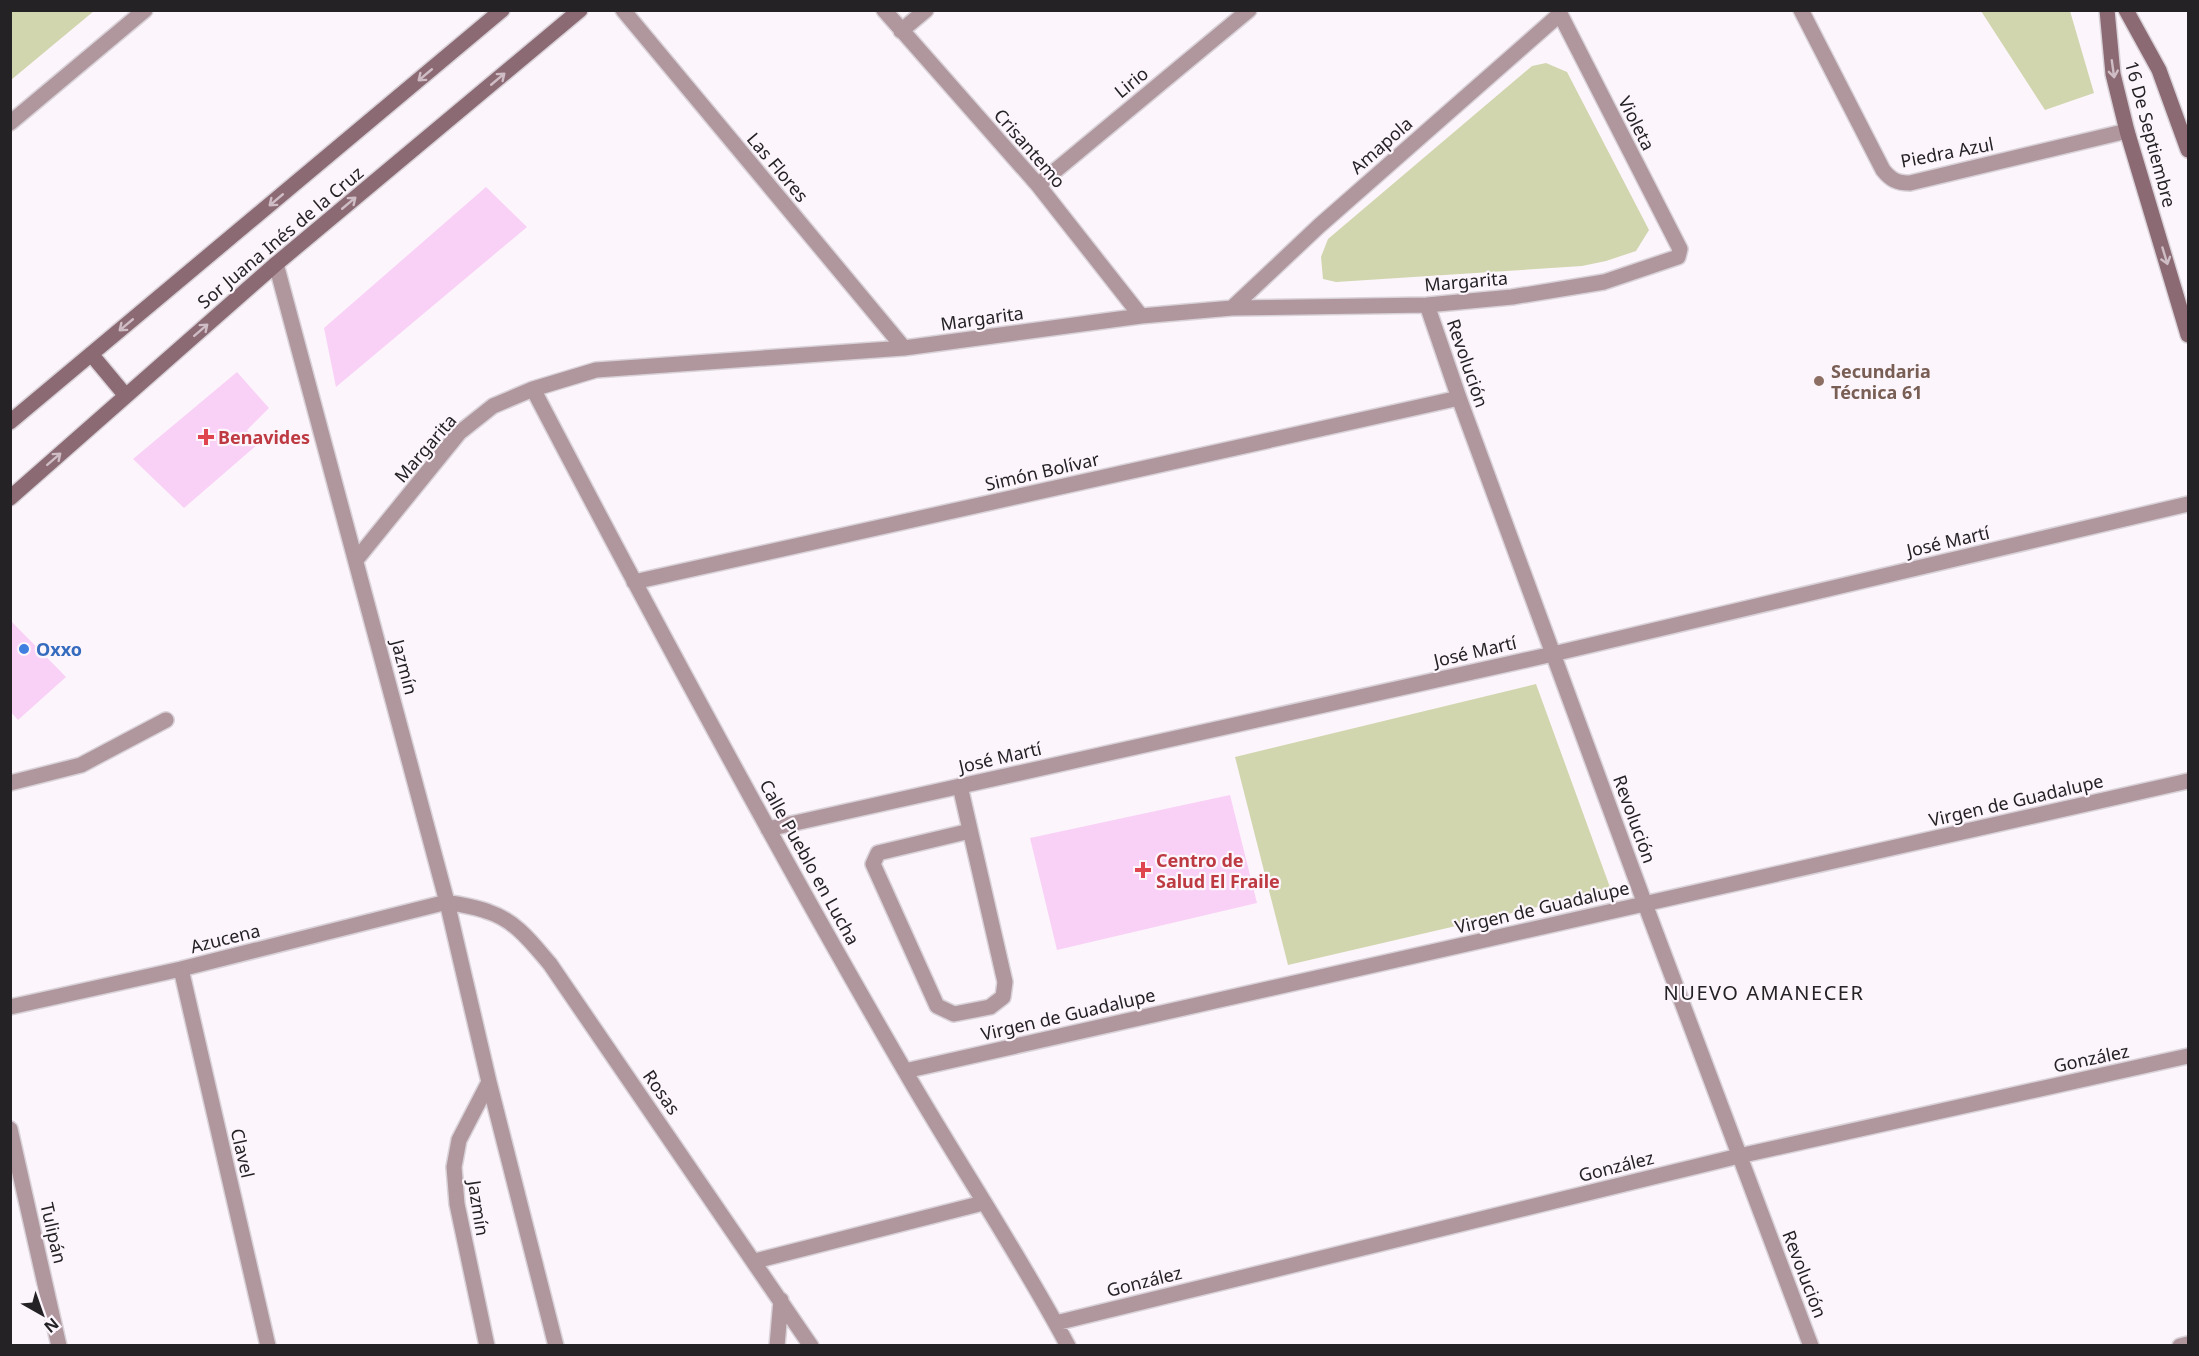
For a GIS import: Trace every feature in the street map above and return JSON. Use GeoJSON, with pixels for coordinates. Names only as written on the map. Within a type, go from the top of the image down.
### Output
{"type":"FeatureCollection","features":[{"type":"Feature","properties":{"kind":"main road","name":"Sor Juana Inés de la Cruz"},"geometry":{"type":"LineString","coordinates":[[10,422],[502,10]]}},
{"type":"Feature","properties":{"kind":"main road","name":"Sor Juana Inés de la Cruz"},"geometry":{"type":"LineString","coordinates":[[10,498],[276,264],[580,10]]}},
{"type":"Feature","properties":{"kind":"main road","name":"16 De Septiembre"},"geometry":{"type":"LineString","coordinates":[[2107,10],[2113,74],[2127,131],[2188,334]]}},
{"type":"Feature","properties":{"kind":"main road","name":"16 De Septiembre"},"geometry":{"type":"LineString","coordinates":[[2126,10],[2159,70],[2188,150]]}},
{"type":"Feature","properties":{"kind":"main road"},"geometry":{"type":"LineString","coordinates":[[91,354],[126,396]]}},
{"type":"Feature","properties":{"kind":"street"},"geometry":{"type":"LineString","coordinates":[[10,123],[146,10]]}},
{"type":"Feature","properties":{"kind":"street","name":"Las Flores"},"geometry":{"type":"LineString","coordinates":[[623,10],[904,348]]}},
{"type":"Feature","properties":{"kind":"street","name":"Crisantemo"},"geometry":{"type":"LineString","coordinates":[[884,10],[1038,185],[1141,315]]}},
{"type":"Feature","properties":{"kind":"street"},"geometry":{"type":"LineString","coordinates":[[901,31],[926,10]]}},
{"type":"Feature","properties":{"kind":"street","name":"Lirio"},"geometry":{"type":"LineString","coordinates":[[1038,185],[1249,10]]}},
{"type":"Feature","properties":{"kind":"street","name":"Piedra Azul"},"geometry":{"type":"LineString","coordinates":[[1801,10],[1883,170],[1890,179],[1899,183],[1910,183],[2127,131]]}},
{"type":"Feature","properties":{"kind":"street","name":"Violeta"},"geometry":{"type":"LineString","coordinates":[[1559,12],[1680,253]]}},
{"type":"Feature","properties":{"kind":"street","name":"Amapola"},"geometry":{"type":"LineString","coordinates":[[1232,308],[1319,226],[1559,12]]}},
{"type":"Feature","properties":{"kind":"street","name":"Margarita"},"geometry":{"type":"LineString","coordinates":[[356,560],[459,433],[493,406],[533,389],[596,369],[904,348],[1141,315],[1232,308],[1427,305],[1512,297],[1604,282],[1678,257],[1680,253]]}},
{"type":"Feature","properties":{"kind":"street","name":"Jazmín"},"geometry":{"type":"LineString","coordinates":[[276,264],[447,902],[489,1082],[556,1346]]}},
{"type":"Feature","properties":{"kind":"street","name":"Revolución"},"geometry":{"type":"LineString","coordinates":[[1427,305],[1645,904],[1811,1346]]}},
{"type":"Feature","properties":{"kind":"street","name":"Calle Pueblo en Lucha"},"geometry":{"type":"LineString","coordinates":[[533,389],[634,582],[768,829],[905,1071],[1068,1346]]}},
{"type":"Feature","properties":{"kind":"street","name":"Simón Bolívar"},"geometry":{"type":"LineString","coordinates":[[634,582],[1459,398]]}},
{"type":"Feature","properties":{"kind":"street","name":"José Martí"},"geometry":{"type":"LineString","coordinates":[[768,829],[1553,654],[2188,504]]}},
{"type":"Feature","properties":{"kind":"street"},"geometry":{"type":"LineString","coordinates":[[10,783],[81,765],[166,720]]}},
{"type":"Feature","properties":{"kind":"street","name":"Virgen de Guadalupe"},"geometry":{"type":"LineString","coordinates":[[905,1071],[2188,781]]}},
{"type":"Feature","properties":{"kind":"street"},"geometry":{"type":"LineString","coordinates":[[960,786],[1005,982],[1003,997],[990,1007],[954,1014],[937,1006],[873,864],[878,853],[970,831]]}},
{"type":"Feature","properties":{"kind":"street","name":"Azucena"},"geometry":{"type":"LineString","coordinates":[[10,1007],[181,969],[447,902]]}},
{"type":"Feature","properties":{"kind":"street","name":"Rosas"},"geometry":{"type":"LineString","coordinates":[[447,902],[489,911],[506,920],[524,933],[550,964],[811,1346]]}},
{"type":"Feature","properties":{"kind":"street","name":"Clavel"},"geometry":{"type":"LineString","coordinates":[[181,969],[268,1346]]}},
{"type":"Feature","properties":{"kind":"street","name":"González"},"geometry":{"type":"LineString","coordinates":[[1056,1323],[1739,1156],[2188,1056]]}},
{"type":"Feature","properties":{"kind":"street","name":"Jazmín"},"geometry":{"type":"LineString","coordinates":[[486,1346],[457,1204],[453,1167],[459,1140],[489,1082]]}},
{"type":"Feature","properties":{"kind":"street","name":"Tulipán"},"geometry":{"type":"LineString","coordinates":[[10,1129],[59,1346]]}},
{"type":"Feature","properties":{"kind":"street"},"geometry":{"type":"LineString","coordinates":[[755,1261],[983,1203]]}},
{"type":"Feature","properties":{"kind":"street"},"geometry":{"type":"LineString","coordinates":[[777,1346],[781,1300]]}},
{"type":"Feature","properties":{"kind":"street"},"geometry":{"type":"LineString","coordinates":[[2180,1346],[2188,1344]]}},
{"type":"Feature","properties":{"kind":"green space"},"geometry":{"type":"Polygon","coordinates":[[[11,10],[94,10],[94,11],[11,80],[11,10]]]}},
{"type":"Feature","properties":{"kind":"green space"},"geometry":{"type":"Polygon","coordinates":[[[1981,11],[2070,11],[2094,93],[2045,110],[1981,11]]]}},
{"type":"Feature","properties":{"kind":"green space"},"geometry":{"type":"Polygon","coordinates":[[[1546,63],[1567,72],[1649,230],[1636,251],[1582,266],[1336,282],[1323,279],[1321,257],[1328,239],[1532,66],[1546,63]]]}},
{"type":"Feature","properties":{"kind":"green space"},"geometry":{"type":"Polygon","coordinates":[[[1536,684],[1611,890],[1288,965],[1235,757],[1536,684]]]}},
{"type":"Feature","properties":{"kind":"building"},"geometry":{"type":"Polygon","coordinates":[[[486,187],[527,227],[336,387],[324,328],[486,187]]]}},
{"type":"Feature","properties":{"kind":"building","name":"Benavides"},"geometry":{"type":"Polygon","coordinates":[[[237,372],[269,408],[247,430],[258,444],[184,508],[133,459],[237,372]]]}},
{"type":"Feature","properties":{"kind":"building","name":"Oxxo"},"geometry":{"type":"Polygon","coordinates":[[[10,620],[66,677],[18,720],[10,711],[10,620]]]}},
{"type":"Feature","properties":{"kind":"building","name":"Centro de Salud El Fraile"},"geometry":{"type":"Polygon","coordinates":[[[1230,795],[1257,903],[1057,950],[1030,838],[1230,795]]]}},
{"type":"Feature","properties":{"kind":"place","name":"Secundaria Técnica 61"},"geometry":{"type":"Point","coordinates":[1819,381]}},
{"type":"Feature","properties":{"kind":"place","name":"Benavides"},"geometry":{"type":"Point","coordinates":[206,437]}},
{"type":"Feature","properties":{"kind":"place","name":"Oxxo"},"geometry":{"type":"Point","coordinates":[24,649]}},
{"type":"Feature","properties":{"kind":"place","name":"Centro de Salud El Fraile"},"geometry":{"type":"Point","coordinates":[1143,870]}},
{"type":"Feature","properties":{"kind":"district","name":"NUEVO AMANECER"},"geometry":{"type":"Point","coordinates":[1764,992]}}]}
